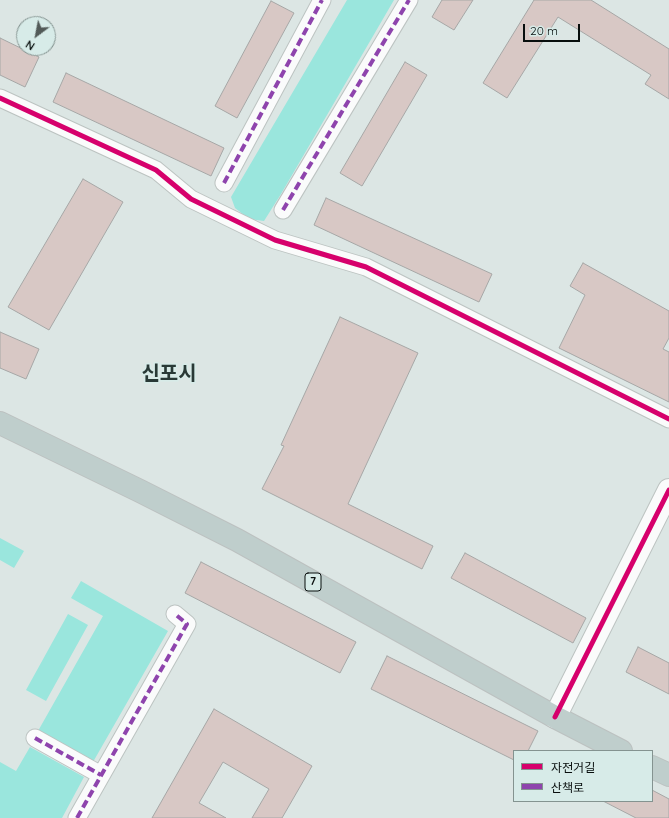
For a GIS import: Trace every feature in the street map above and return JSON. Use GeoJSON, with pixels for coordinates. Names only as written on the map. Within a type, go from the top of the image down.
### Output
{"type":"FeatureCollection","features":[{"type":"Feature","properties":{"kind":"highway","name":"7"},"geometry":{"type":"LineString","coordinates":[[0,423],[237,540],[555,717],[619,750]]}},
{"type":"Feature","properties":{"kind":"highway"},"geometry":{"type":"LineString","coordinates":[[653,767],[669,775]]}},
{"type":"Feature","properties":{"kind":"street"},"geometry":{"type":"LineString","coordinates":[[224,183],[322,0]]}},
{"type":"Feature","properties":{"kind":"street"},"geometry":{"type":"LineString","coordinates":[[283,210],[410,0]]}},
{"type":"Feature","properties":{"kind":"street"},"geometry":{"type":"LineString","coordinates":[[0,98],[156,170],[192,199],[275,240],[366,267],[669,419]]}},
{"type":"Feature","properties":{"kind":"street"},"geometry":{"type":"LineString","coordinates":[[555,717],[669,490]]}},
{"type":"Feature","properties":{"kind":"street"},"geometry":{"type":"LineString","coordinates":[[77,818],[187,624],[176,614]]}},
{"type":"Feature","properties":{"kind":"street"},"geometry":{"type":"LineString","coordinates":[[34,738],[101,775]]}},
{"type":"Feature","properties":{"kind":"shaded area"},"geometry":{"type":"Polygon","coordinates":[[[347,0],[394,0],[264,221],[249,219],[235,208],[231,197],[347,0]]]}},
{"type":"Feature","properties":{"kind":"shaded area"},"geometry":{"type":"Polygon","coordinates":[[[0,538],[24,551],[14,568],[0,560],[0,538]]]}},
{"type":"Feature","properties":{"kind":"shaded area"},"geometry":{"type":"Polygon","coordinates":[[[81,581],[168,631],[93,762],[38,731],[103,616],[71,598],[81,581]]]}},
{"type":"Feature","properties":{"kind":"shaded area"},"geometry":{"type":"Polygon","coordinates":[[[68,614],[88,625],[46,701],[26,690],[68,614]]]}},
{"type":"Feature","properties":{"kind":"shaded area"},"geometry":{"type":"Polygon","coordinates":[[[30,747],[84,777],[62,818],[0,818],[0,762],[16,771],[30,747]]]}},
{"type":"Feature","properties":{"kind":"building"},"geometry":{"type":"Polygon","coordinates":[[[442,0],[473,0],[454,30],[432,17],[442,0]]]}},
{"type":"Feature","properties":{"kind":"building"},"geometry":{"type":"Polygon","coordinates":[[[534,0],[591,0],[669,49],[669,99],[645,84],[651,75],[558,17],[507,98],[483,83],[534,0]]]}},
{"type":"Feature","properties":{"kind":"building"},"geometry":{"type":"Polygon","coordinates":[[[271,1],[294,13],[237,118],[215,106],[271,1]]]}},
{"type":"Feature","properties":{"kind":"building"},"geometry":{"type":"Polygon","coordinates":[[[0,38],[16,46],[16,56],[39,57],[25,87],[0,75],[0,38]]]}},
{"type":"Feature","properties":{"kind":"building"},"geometry":{"type":"Polygon","coordinates":[[[405,62],[427,75],[362,186],[340,173],[405,62]]]}},
{"type":"Feature","properties":{"kind":"building"},"geometry":{"type":"Polygon","coordinates":[[[66,73],[224,148],[211,176],[53,102],[66,73]]]}},
{"type":"Feature","properties":{"kind":"building"},"geometry":{"type":"Polygon","coordinates":[[[83,179],[123,202],[49,330],[8,307],[83,179]]]}},
{"type":"Feature","properties":{"kind":"building"},"geometry":{"type":"Polygon","coordinates":[[[326,198],[492,274],[479,302],[314,225],[326,198]]]}},
{"type":"Feature","properties":{"kind":"building"},"geometry":{"type":"Polygon","coordinates":[[[583,263],[669,311],[669,338],[663,349],[669,352],[669,402],[559,348],[585,295],[570,286],[583,263]]]}},
{"type":"Feature","properties":{"kind":"building"},"geometry":{"type":"Polygon","coordinates":[[[340,317],[418,353],[348,504],[433,546],[422,569],[262,489],[284,446],[281,445],[340,317]]]}},
{"type":"Feature","properties":{"kind":"building"},"geometry":{"type":"Polygon","coordinates":[[[0,332],[39,349],[26,379],[0,368],[0,332]]]}},
{"type":"Feature","properties":{"kind":"building"},"geometry":{"type":"Polygon","coordinates":[[[465,553],[586,618],[573,643],[451,578],[465,553]]]}},
{"type":"Feature","properties":{"kind":"building"},"geometry":{"type":"Polygon","coordinates":[[[201,562],[356,642],[340,673],[185,593],[201,562]]]}},
{"type":"Feature","properties":{"kind":"building"},"geometry":{"type":"Polygon","coordinates":[[[638,647],[669,663],[669,694],[626,672],[638,647]]]}},
{"type":"Feature","properties":{"kind":"building"},"geometry":{"type":"Polygon","coordinates":[[[387,656],[538,731],[528,750],[513,750],[513,760],[371,689],[387,656]]]}},
{"type":"Feature","properties":{"kind":"building"},"geometry":{"type":"Polygon","coordinates":[[[214,709],[312,766],[282,818],[252,818],[269,789],[223,762],[199,803],[226,818],[152,818],[214,709]]]}},
{"type":"Feature","properties":{"kind":"building"},"geometry":{"type":"Polygon","coordinates":[[[653,791],[669,799],[669,818],[636,818],[605,802],[653,802],[653,791]]]}},
{"type":"Feature","properties":{"kind":"marked path"},"geometry":{"type":"LineString","coordinates":[[224,183],[322,0]]}},
{"type":"Feature","properties":{"kind":"marked path"},"geometry":{"type":"LineString","coordinates":[[283,210],[409,0]]}},
{"type":"Feature","properties":{"kind":"marked path"},"geometry":{"type":"LineString","coordinates":[[77,818],[187,624],[175,614]]}},
{"type":"Feature","properties":{"kind":"marked path"},"geometry":{"type":"LineString","coordinates":[[35,738],[101,775]]}},
{"type":"Feature","properties":{"kind":"cycle path"},"geometry":{"type":"LineString","coordinates":[[0,98],[156,170],[191,199],[275,240],[366,267],[669,419]]}},
{"type":"Feature","properties":{"kind":"cycle path"},"geometry":{"type":"LineString","coordinates":[[555,717],[669,490]]}},
{"type":"Feature","properties":{"kind":"district","name":"신포시"},"geometry":{"type":"Point","coordinates":[169,374]}}]}
